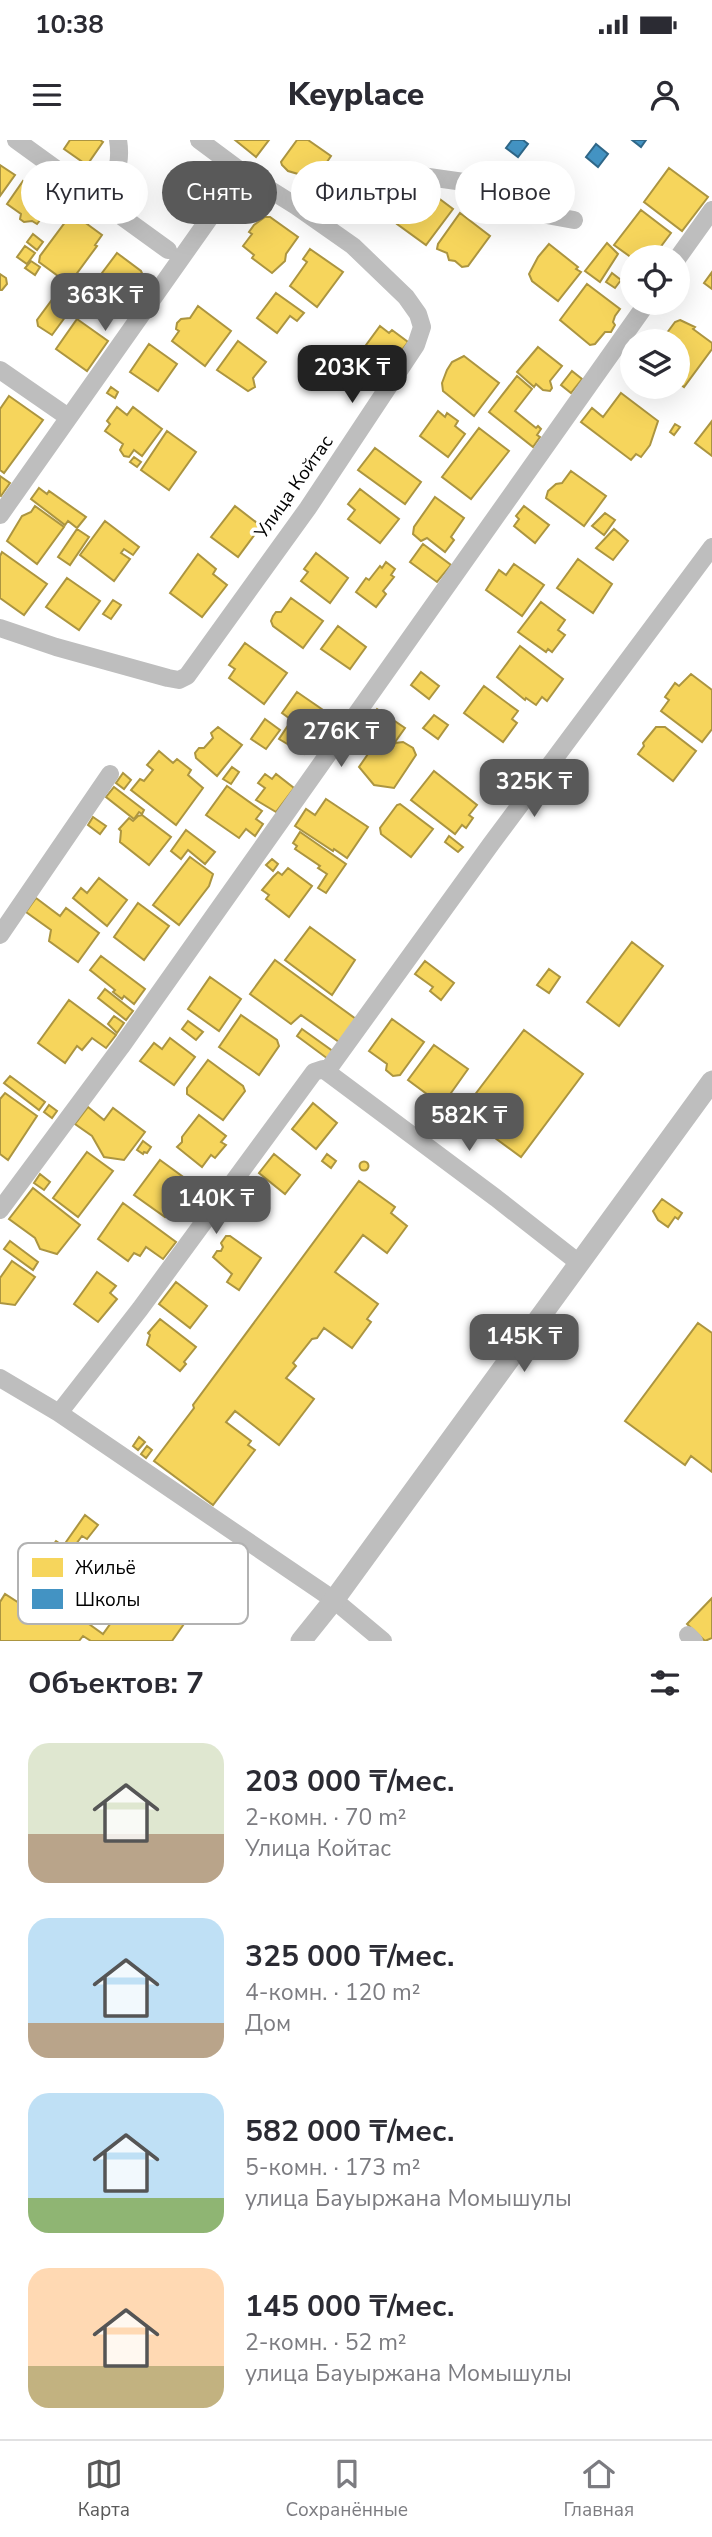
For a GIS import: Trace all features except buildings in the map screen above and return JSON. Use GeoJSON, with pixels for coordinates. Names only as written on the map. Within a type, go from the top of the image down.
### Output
{"type":"FeatureCollection","features":[{"type":"Feature","properties":{"kind":"street"},"geometry":{"type":"LineString","coordinates":[[16,140],[45,161]]}},
{"type":"Feature","properties":{"kind":"street"},"geometry":{"type":"LineString","coordinates":[[118,140],[118,161]]}},
{"type":"Feature","properties":{"kind":"street"},"geometry":{"type":"LineString","coordinates":[[199,140],[227,161]]}},
{"type":"Feature","properties":{"kind":"street"},"geometry":{"type":"LineString","coordinates":[[687,245],[712,210]]}},
{"type":"Feature","properties":{"kind":"street"},"geometry":{"type":"LineString","coordinates":[[132,224],[168,250]]}},
{"type":"Feature","properties":{"kind":"street"},"geometry":{"type":"LineString","coordinates":[[0,515],[205,224]]}},
{"type":"Feature","properties":{"kind":"street","name":"Улица Койтас"},"geometry":{"type":"LineString","coordinates":[[0,628],[56,647],[168,678],[179,680],[187,676],[308,508],[416,345],[422,327],[418,314],[406,297],[353,246],[321,224]]}},
{"type":"Feature","properties":{"kind":"street"},"geometry":{"type":"LineString","coordinates":[[0,1210],[121,1047],[639,315]]}},
{"type":"Feature","properties":{"kind":"street"},"geometry":{"type":"LineString","coordinates":[[0,370],[68,417]]}},
{"type":"Feature","properties":{"kind":"street"},"geometry":{"type":"LineString","coordinates":[[327,1072],[712,547]]}},
{"type":"Feature","properties":{"kind":"street"},"geometry":{"type":"LineString","coordinates":[[0,935],[110,774]]}},
{"type":"Feature","properties":{"kind":"street"},"geometry":{"type":"LineString","coordinates":[[59,1413],[140,1309],[314,1072],[323,1069],[485,1189],[579,1263]]}},
{"type":"Feature","properties":{"kind":"street"},"geometry":{"type":"LineString","coordinates":[[301,1641],[334,1600],[712,1081]]}},
{"type":"Feature","properties":{"kind":"street"},"geometry":{"type":"LineString","coordinates":[[0,1378],[59,1413],[334,1600],[383,1641]]}}]}
